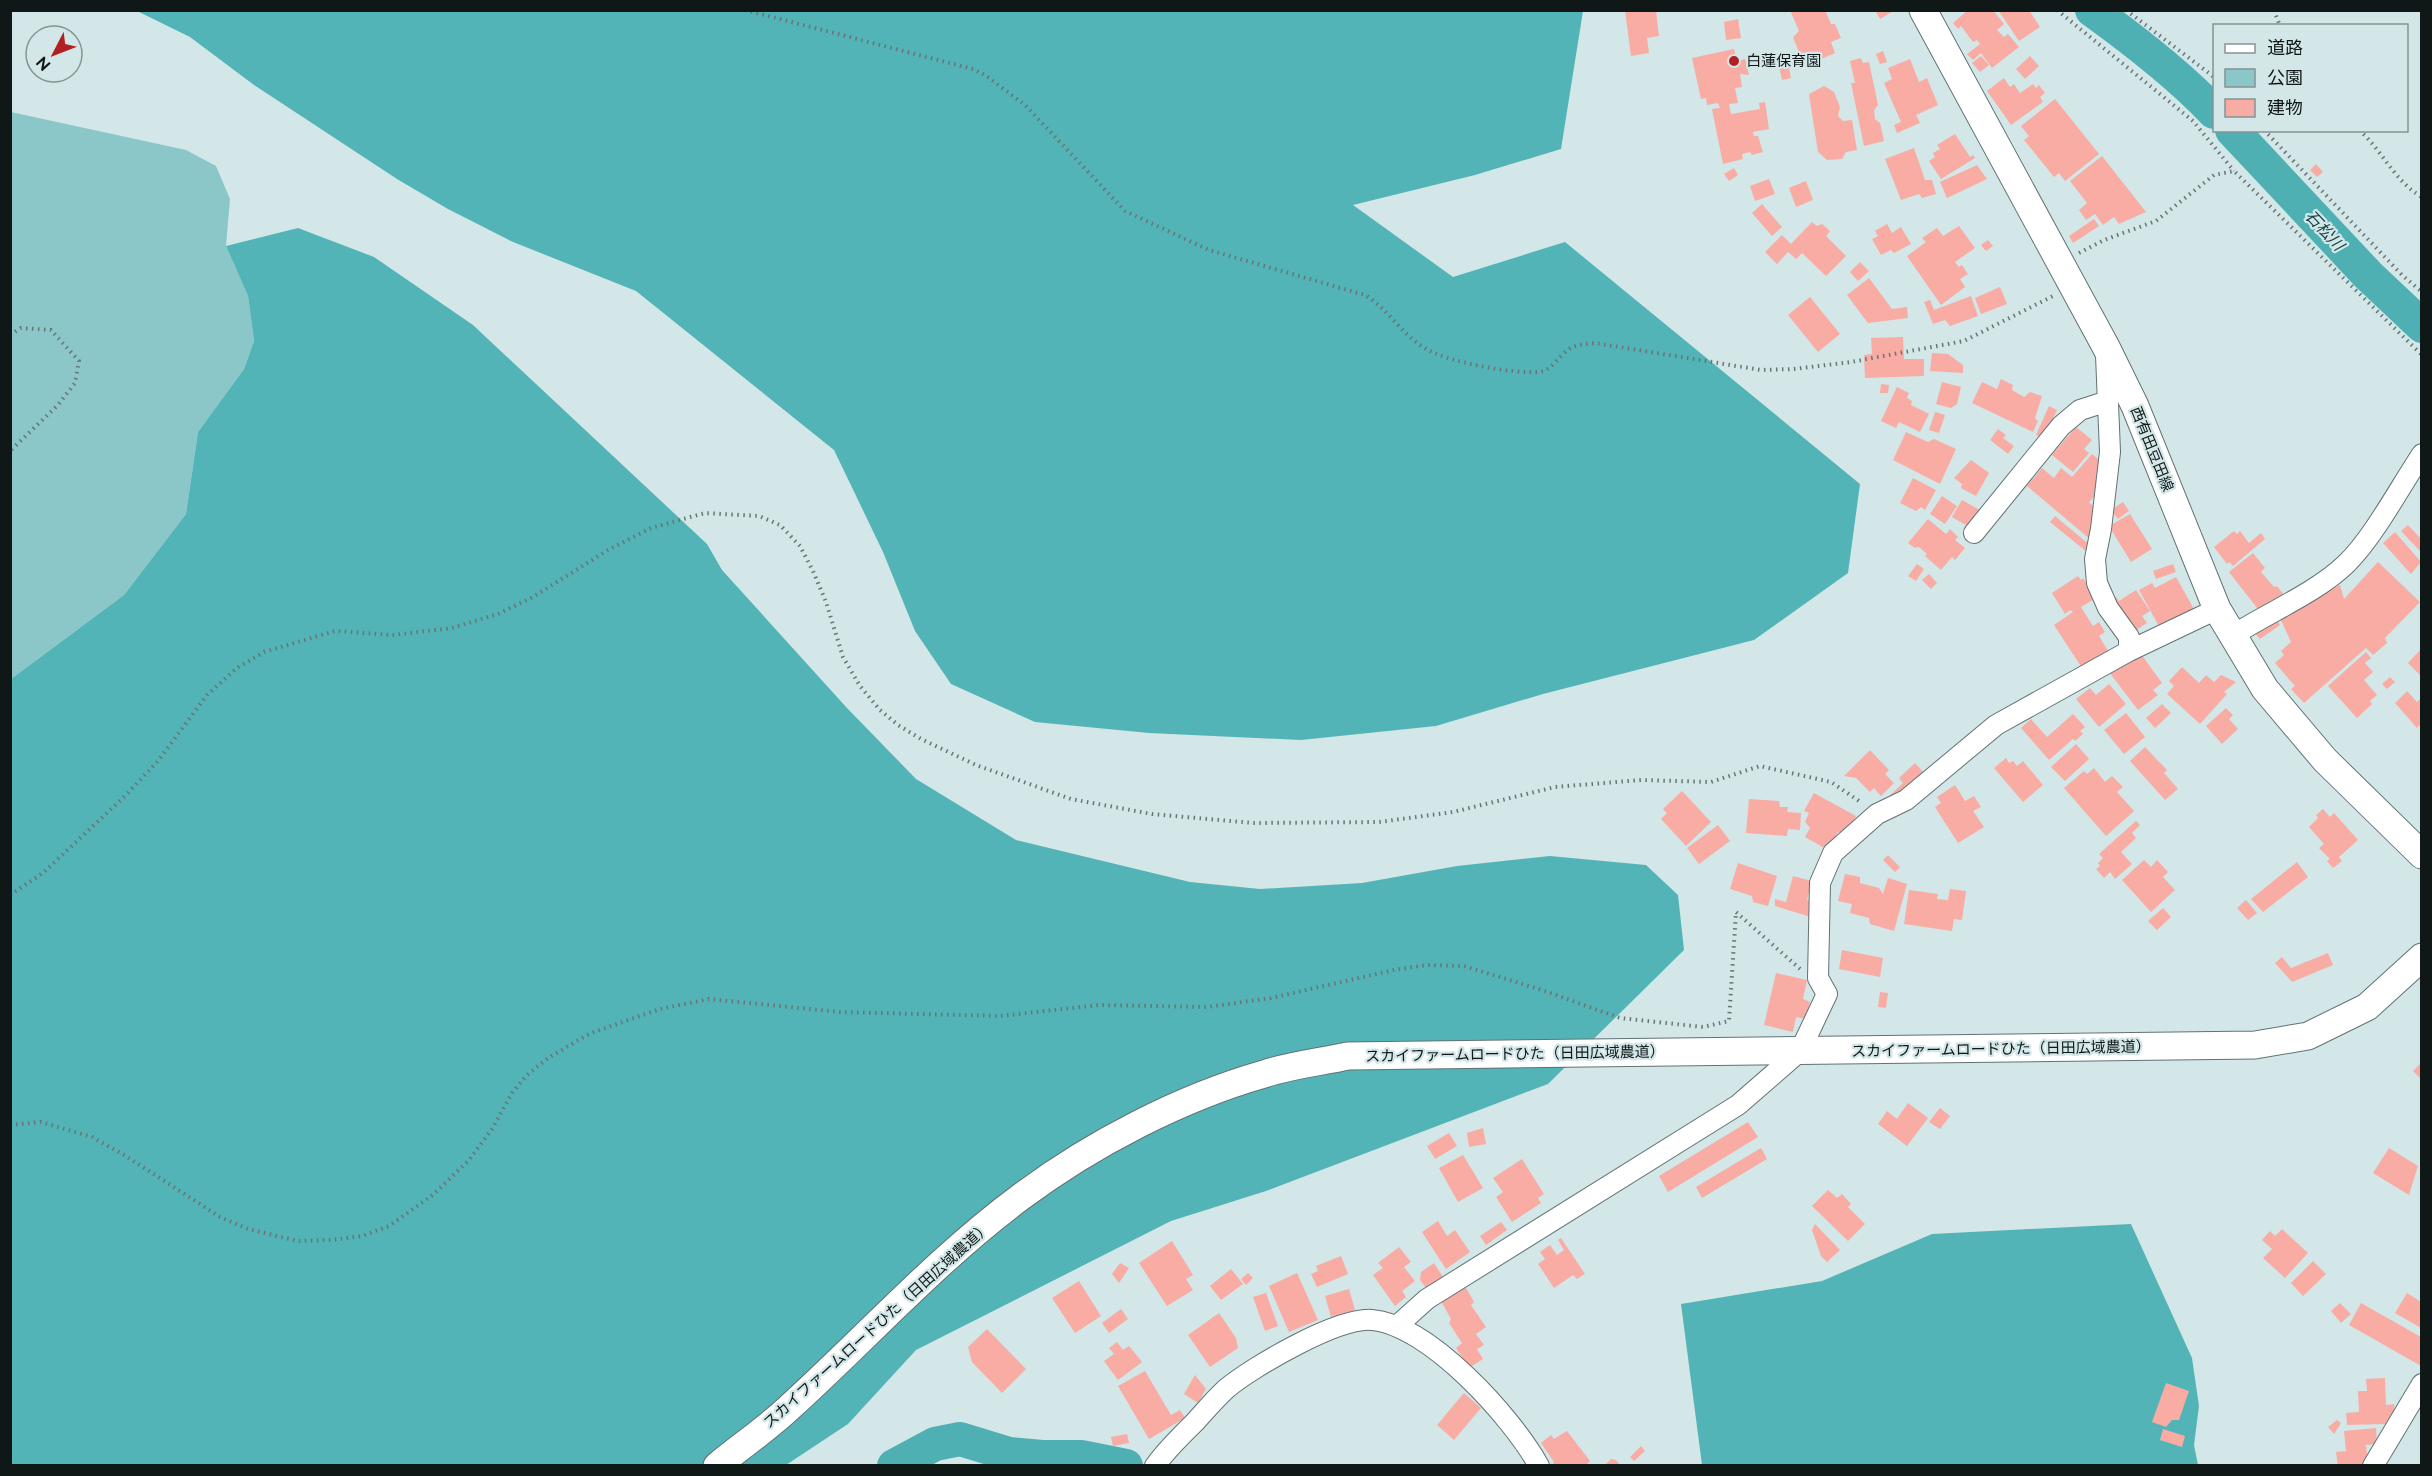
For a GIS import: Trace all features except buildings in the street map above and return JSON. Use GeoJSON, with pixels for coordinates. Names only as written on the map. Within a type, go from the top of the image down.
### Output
{"type":"FeatureCollection","features":[{"type":"Feature","properties":{"kind":"street","name":"西有田豆田線"},"geometry":{"type":"LineString","coordinates":[[1923,10],[2106,346],[2134,406],[2217,609],[2232,636],[2265,688],[2325,760],[2421,855]]}},
{"type":"Feature","properties":{"kind":"street"},"geometry":{"type":"LineString","coordinates":[[2106,346],[2110,452],[2102,529],[2095,559],[2097,583],[2108,608],[2128,637],[2129,651]]}},
{"type":"Feature","properties":{"kind":"street"},"geometry":{"type":"LineString","coordinates":[[1974,533],[2061,426],[2080,410],[2108,401]]}},
{"type":"Feature","properties":{"kind":"street"},"geometry":{"type":"LineString","coordinates":[[2232,636],[2331,577],[2347,563],[2377,523],[2421,454]]}},
{"type":"Feature","properties":{"kind":"street"},"geometry":{"type":"LineString","coordinates":[[1398,1325],[1427,1299],[1738,1105],[1800,1051],[1827,994],[1818,978],[1820,883],[1833,853],[1876,814],[1906,800],[1996,725],[2129,651],[2217,609]]}},
{"type":"Feature","properties":{"kind":"street","name":"スカイファームロードひた（日田広域農道）"},"geometry":{"type":"LineString","coordinates":[[717,1466],[790,1408],[915,1287],[970,1238],[1023,1196],[1098,1146],[1185,1103],[1264,1073],[1348,1056],[2255,1045],[2308,1036],[2367,1007],[2421,957]]}},
{"type":"Feature","properties":{"kind":"street"},"geometry":{"type":"LineString","coordinates":[[1156,1463],[1227,1388],[1289,1349],[1327,1329],[1370,1320],[1398,1325],[1426,1341],[1469,1379],[1528,1445],[1539,1466]]}},
{"type":"Feature","properties":{"kind":"street"},"geometry":{"type":"LineString","coordinates":[[2373,1466],[2421,1384]]}},
{"type":"Feature","properties":{"kind":"path"},"geometry":{"type":"LineString","coordinates":[[745,10],[973,69],[985,75],[1025,105],[1125,211],[1209,250],[1365,295],[1379,304],[1425,349],[1460,361],[1512,373],[1543,372],[1568,349],[1594,343],[1761,370],[1794,369],[1851,362],[1964,341],[2066,275],[2104,240],[2156,221],[2214,175],[2234,171]]}},
{"type":"Feature","properties":{"kind":"path"},"geometry":{"type":"LineString","coordinates":[[2057,10],[2193,121],[2234,171],[2421,355]]}},
{"type":"Feature","properties":{"kind":"path"},"geometry":{"type":"LineString","coordinates":[[2126,10],[2213,76]]}},
{"type":"Feature","properties":{"kind":"path"},"geometry":{"type":"LineString","coordinates":[[2266,132],[2402,275],[2421,292]]}},
{"type":"Feature","properties":{"kind":"path"},"geometry":{"type":"LineString","coordinates":[[2361,132],[2404,186],[2421,197]]}},
{"type":"Feature","properties":{"kind":"path"},"geometry":{"type":"LineString","coordinates":[[10,335],[21,328],[51,330],[79,360],[75,383],[58,405],[10,451]]}},
{"type":"Feature","properties":{"kind":"path"},"geometry":{"type":"LineString","coordinates":[[10,895],[43,873],[125,796],[158,761],[207,695],[237,668],[264,652],[335,631],[393,635],[452,628],[498,614],[533,597],[609,550],[651,528],[705,513],[759,516],[780,525],[800,546],[826,602],[843,657],[860,686],[880,710],[898,725],[921,739],[976,765],[1071,799],[1152,814],[1253,823],[1379,822],[1453,812],[1555,787],[1641,780],[1711,782],[1760,766],[1831,782],[1876,814]]}},
{"type":"Feature","properties":{"kind":"path"},"geometry":{"type":"LineString","coordinates":[[10,1125],[41,1122],[92,1137],[220,1217],[248,1229],[298,1241],[332,1240],[362,1236],[389,1226],[434,1194],[469,1160],[492,1130],[512,1093],[526,1075],[548,1058],[589,1034],[660,1009],[709,999],[840,1011],[1000,1016],[1099,1005],[1207,1007],[1271,998],[1394,970],[1427,965],[1464,966],[1620,1018],[1703,1028],[1729,1021],[1736,912],[1827,994]]}},
{"type":"Feature","properties":{"kind":"green space"},"geometry":{"type":"Polygon","coordinates":[[[11,112],[186,150],[216,166],[230,199],[226,246],[248,296],[254,341],[244,369],[198,432],[186,514],[124,595],[11,679],[11,112]]]}},
{"type":"Feature","properties":{"kind":"shaded area"},"geometry":{"type":"Polygon","coordinates":[[[137,11],[1583,11],[1561,149],[1475,175],[1353,205],[1453,277],[1565,242],[1860,484],[1848,573],[1754,640],[1543,694],[1436,726],[1301,740],[1149,733],[1035,722],[951,684],[915,631],[883,552],[834,450],[636,291],[513,242],[448,209],[397,179],[254,85],[190,37],[137,11]]]}},
{"type":"Feature","properties":{"kind":"shaded area"},"geometry":{"type":"Polygon","coordinates":[[[298,228],[374,257],[473,325],[707,544],[722,570],[847,708],[916,779],[1016,840],[1190,882],[1260,889],[1362,883],[1457,866],[1550,856],[1646,865],[1678,895],[1684,950],[1548,1084],[1266,1191],[1171,1221],[916,1350],[848,1424],[786,1465],[11,1466],[11,679],[124,595],[186,514],[198,432],[244,369],[254,341],[248,296],[226,246],[298,228]]]}},
{"type":"Feature","properties":{"kind":"shaded area"},"geometry":{"type":"Polygon","coordinates":[[[2131,1224],[2192,1358],[2199,1406],[2194,1445],[2198,1465],[1702,1465],[1681,1304],[1822,1281],[1932,1234],[2131,1224]]]}},
{"type":"Feature","properties":{"kind":"waterway","name":"石松川"},"geometry":{"type":"LineString","coordinates":[[2092,10],[2156,58],[2213,111]]}},
{"type":"Feature","properties":{"kind":"waterway","name":"石松川"},"geometry":{"type":"LineString","coordinates":[[2234,132],[2368,275],[2422,326]]}},
{"type":"Feature","properties":{"kind":"waterway"},"geometry":{"type":"LineString","coordinates":[[894,1466],[935,1444],[960,1439],[1009,1454],[1081,1457],[1126,1466]]}},
{"type":"Feature","properties":{"kind":"place","name":"白蓮保育園"},"geometry":{"type":"Point","coordinates":[1734,61]}}]}
